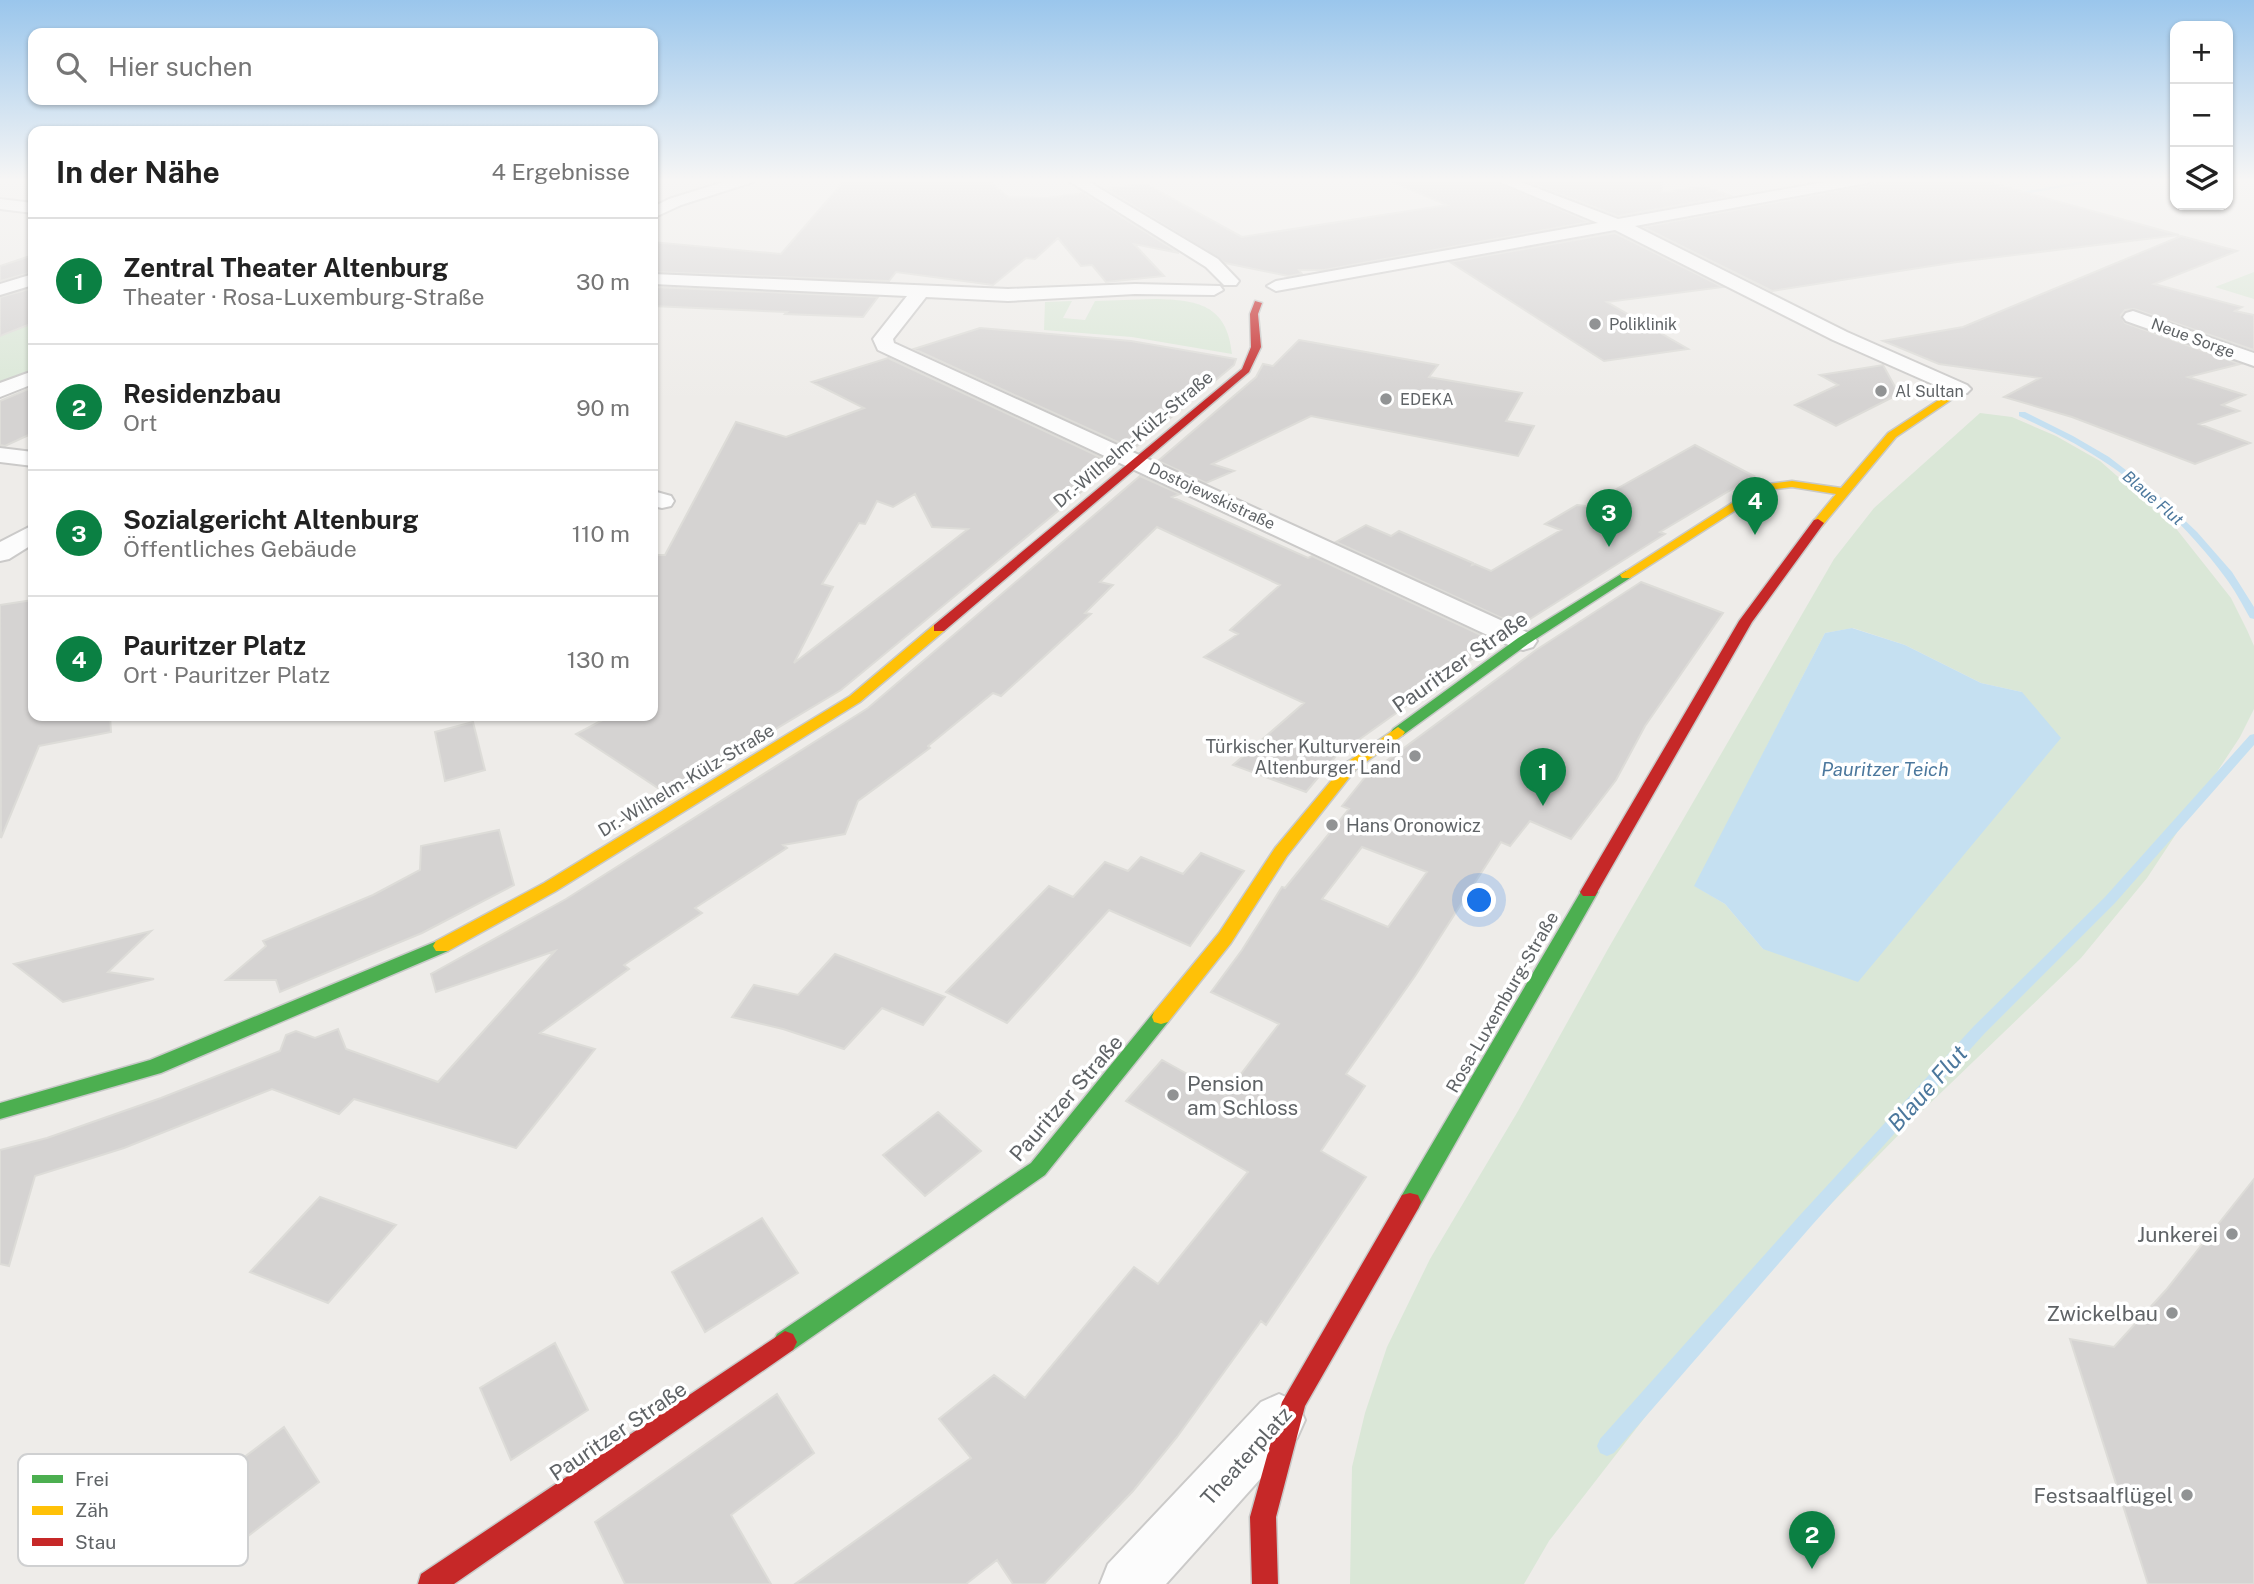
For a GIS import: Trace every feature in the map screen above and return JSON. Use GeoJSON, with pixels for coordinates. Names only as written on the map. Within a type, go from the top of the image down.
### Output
{"type":"FeatureCollection","features":[{"type":"Feature","properties":{"kind":"street"},"geometry":{"type":"LineString","coordinates":[[1196,253],[1212,263],[1227,293]]}},
{"type":"Feature","properties":{"kind":"street"},"geometry":{"type":"LineString","coordinates":[[1227,293],[1262,282],[1444,253]]}},
{"type":"Feature","properties":{"kind":"street"},"geometry":{"type":"LineString","coordinates":[[1674,253],[1840,335],[1960,389]]}},
{"type":"Feature","properties":{"kind":"street"},"geometry":{"type":"LineString","coordinates":[[658,279],[1007,295],[1135,289],[1227,293],[1258,303],[1278,297],[1281,289],[1262,282]]}},
{"type":"Feature","properties":{"kind":"street"},"geometry":{"type":"LineString","coordinates":[[0,290],[28,281]]}},
{"type":"Feature","properties":{"kind":"street","name":"Dostojewskistraße"},"geometry":{"type":"LineString","coordinates":[[921,291],[883,339],[885,346],[1523,641]]}},
{"type":"Feature","properties":{"kind":"street","name":"Dr.-Wilhelm-Külz-Straße"},"geometry":{"type":"LineString","coordinates":[[0,1111],[153,1067],[422,956],[550,887],[855,699],[1246,370],[1256,347],[1254,314],[1258,303]]}},
{"type":"Feature","properties":{"kind":"street","name":"Neue Sorge"},"geometry":{"type":"LineString","coordinates":[[2133,317],[2254,360]]}},
{"type":"Feature","properties":{"kind":"street"},"geometry":{"type":"LineString","coordinates":[[0,391],[28,379]]}},
{"type":"Feature","properties":{"kind":"street","name":"Rosa-Luxemburg-Straße"},"geometry":{"type":"LineString","coordinates":[[1294,1402],[1746,621],[1843,492],[1892,435],[1960,389]]}},
{"type":"Feature","properties":{"kind":"street"},"geometry":{"type":"LineString","coordinates":[[0,455],[28,458]]}},
{"type":"Feature","properties":{"kind":"street","name":"Pauritzer Straße"},"geometry":{"type":"LineString","coordinates":[[431,1584],[1038,1170],[1226,938],[1281,852],[1351,766],[1523,641],[1763,487],[1791,484],[1843,492]]}},
{"type":"Feature","properties":{"kind":"street"},"geometry":{"type":"LineString","coordinates":[[0,553],[28,536]]}},
{"type":"Feature","properties":{"kind":"street","name":"Theaterplatz"},"geometry":{"type":"LineString","coordinates":[[1128,1584],[1294,1402]]}},
{"type":"Feature","properties":{"kind":"street","name":"Theaterplatz"},"geometry":{"type":"LineString","coordinates":[[1265,1584],[1264,1517],[1294,1402]]}},
{"type":"Feature","properties":{"kind":"green space"},"geometry":{"type":"Polygon","coordinates":[[[2254,272],[2254,299],[2215,287],[2254,272]]]}},
{"type":"Feature","properties":{"kind":"green space"},"geometry":{"type":"Polygon","coordinates":[[[28,294],[28,371],[0,383],[0,302],[28,294]]]}},
{"type":"Feature","properties":{"kind":"green space"},"geometry":{"type":"Polygon","coordinates":[[[1155,299],[1197,304],[1217,315],[1229,337],[1232,354],[1132,337],[1044,330],[1045,302],[1072,301],[1063,318],[1085,320],[1095,301],[1155,299]]]}},
{"type":"Feature","properties":{"kind":"green space"},"geometry":{"type":"Polygon","coordinates":[[[1980,413],[2012,417],[2056,436],[2100,461],[2174,526],[2231,598],[2254,646],[2254,709],[2240,737],[2147,878],[2081,958],[1922,1111],[1732,1305],[1549,1541],[1524,1584],[1350,1584],[1352,1467],[1365,1413],[1387,1347],[1430,1259],[1518,1111],[1608,949],[1834,559],[1874,508],[1980,413]],[[1853,628],[1825,633],[1695,886],[1725,904],[1763,949],[2022,692],[1981,683],[1905,645],[1853,628]]]}},
{"type":"Feature","properties":{"kind":"water","name":"Pauritzer Teich"},"geometry":{"type":"Polygon","coordinates":[[[1852,628],[1905,645],[1981,683],[2022,692],[2061,738],[1858,982],[1763,949],[1725,904],[1694,886],[1825,633],[1852,628]]]}},
{"type":"Feature","properties":{"kind":"building"},"geometry":{"type":"Polygon","coordinates":[[[658,253],[1042,253],[1035,259],[1026,258],[993,285],[896,272],[889,281],[658,272],[658,253]]]}},
{"type":"Feature","properties":{"kind":"building"},"geometry":{"type":"Polygon","coordinates":[[[1070,253],[1142,253],[1164,276],[1106,282],[1092,265],[1081,266],[1070,253]]]}},
{"type":"Feature","properties":{"kind":"building"},"geometry":{"type":"Polygon","coordinates":[[[1209,253],[1418,253],[1324,270],[1299,270],[1302,274],[1288,276],[1225,263],[1209,253]]]}},
{"type":"Feature","properties":{"kind":"building"},"geometry":{"type":"Polygon","coordinates":[[[1502,253],[1655,253],[1723,287],[1607,302],[1688,349],[1604,361],[1450,262],[1502,253]]]}},
{"type":"Feature","properties":{"kind":"building"},"geometry":{"type":"Polygon","coordinates":[[[1695,253],[2032,253],[1957,262],[1772,291],[1695,253]]]}},
{"type":"Feature","properties":{"kind":"building"},"geometry":{"type":"Polygon","coordinates":[[[2140,253],[2232,253],[2154,284],[2242,307],[2235,311],[2254,315],[2254,350],[2134,309],[2125,310],[2121,315],[2125,323],[2240,364],[2188,377],[2245,395],[2222,405],[2239,411],[2199,424],[2250,443],[2195,464],[2072,417],[2004,397],[2040,378],[1939,364],[1883,341],[1963,327],[2140,253]]]}},
{"type":"Feature","properties":{"kind":"building"},"geometry":{"type":"Polygon","coordinates":[[[28,257],[28,273],[0,281],[0,266],[28,257]]]}},
{"type":"Feature","properties":{"kind":"building"},"geometry":{"type":"Polygon","coordinates":[[[658,287],[878,297],[863,317],[785,314],[787,312],[658,306],[658,287]]]}},
{"type":"Feature","properties":{"kind":"building"},"geometry":{"type":"Polygon","coordinates":[[[28,289],[28,325],[0,336],[0,297],[28,289]]]}},
{"type":"Feature","properties":{"kind":"building"},"geometry":{"type":"Polygon","coordinates":[[[980,328],[1131,341],[1236,359],[1234,365],[1133,449],[914,349],[980,328]]]}},
{"type":"Feature","properties":{"kind":"building"},"geometry":{"type":"Polygon","coordinates":[[[1299,340],[1438,365],[1429,377],[1522,393],[1506,421],[1534,426],[1518,456],[1311,416],[1212,464],[1234,471],[1206,483],[1158,461],[1256,377],[1263,364],[1273,366],[1299,340]]]}},
{"type":"Feature","properties":{"kind":"building"},"geometry":{"type":"Polygon","coordinates":[[[888,358],[1115,464],[841,690],[667,794],[576,734],[601,721],[658,721],[658,555],[665,555],[736,422],[786,437],[864,408],[812,382],[888,358]],[[915,494],[893,507],[877,501],[865,524],[859,523],[822,584],[833,587],[794,663],[968,529],[932,527],[915,494]]]}},
{"type":"Feature","properties":{"kind":"building"},"geometry":{"type":"Polygon","coordinates":[[[1883,365],[1899,394],[1836,426],[1795,405],[1838,385],[1820,375],[1883,365]]]}},
{"type":"Feature","properties":{"kind":"building"},"geometry":{"type":"Polygon","coordinates":[[[28,389],[28,435],[5,446],[0,445],[0,401],[28,389]]]}},
{"type":"Feature","properties":{"kind":"building"},"geometry":{"type":"Polygon","coordinates":[[[1695,445],[1754,476],[1660,532],[1665,534],[1519,626],[1336,542],[1366,525],[1391,536],[1399,531],[1491,571],[1561,530],[1545,524],[1577,505],[1586,506],[1695,445]]]}},
{"type":"Feature","properties":{"kind":"building"},"geometry":{"type":"Polygon","coordinates":[[[1140,476],[1180,494],[1172,497],[1308,558],[1312,556],[1496,642],[1336,756],[1306,792],[1233,765],[1304,703],[1204,657],[1238,634],[1230,630],[1280,585],[1157,527],[1100,582],[1113,585],[1085,613],[1091,614],[1001,696],[993,693],[928,746],[930,748],[858,801],[845,834],[783,845],[787,848],[695,908],[702,913],[624,965],[629,969],[540,1033],[595,1049],[516,1148],[354,1099],[339,1114],[272,1089],[124,1148],[35,1176],[9,1266],[0,1264],[0,1150],[47,1138],[161,1098],[280,1051],[286,1035],[296,1031],[315,1038],[338,1029],[346,1049],[438,1082],[555,951],[436,992],[431,974],[566,899],[868,708],[1140,476]]]}},
{"type":"Feature","properties":{"kind":"building"},"geometry":{"type":"Polygon","coordinates":[[[1641,582],[1723,613],[1645,726],[1616,780],[1571,839],[1530,821],[1510,846],[1501,842],[1415,976],[1346,1074],[1365,1086],[1321,1151],[1366,1177],[1266,1325],[1261,1321],[1177,1437],[1133,1491],[1044,1584],[1013,1584],[997,1560],[966,1584],[795,1584],[971,1458],[939,1419],[994,1375],[1025,1398],[1134,1267],[1158,1284],[1248,1172],[1126,1101],[1162,1060],[1225,1095],[1279,1024],[1211,992],[1242,950],[1282,887],[1285,888],[1349,809],[1342,806],[1366,776],[1536,650],[1641,582]],[[1362,847],[1322,899],[1388,927],[1427,872],[1362,847]]]}},
{"type":"Feature","properties":{"kind":"building"},"geometry":{"type":"Polygon","coordinates":[[[28,601],[28,721],[110,721],[111,732],[39,746],[1,838],[0,605],[28,601]]]}},
{"type":"Feature","properties":{"kind":"building"},"geometry":{"type":"Polygon","coordinates":[[[473,722],[485,770],[445,781],[435,732],[473,722]]]}},
{"type":"Feature","properties":{"kind":"building"},"geometry":{"type":"Polygon","coordinates":[[[499,830],[514,885],[422,933],[280,992],[276,980],[226,980],[266,946],[263,941],[373,895],[420,870],[421,846],[499,830]]]}},
{"type":"Feature","properties":{"kind":"building"},"geometry":{"type":"Polygon","coordinates":[[[1201,853],[1244,871],[1190,946],[1109,910],[1007,1023],[946,992],[1049,886],[1073,897],[1105,862],[1128,871],[1141,857],[1183,874],[1201,853]]]}},
{"type":"Feature","properties":{"kind":"building"},"geometry":{"type":"Polygon","coordinates":[[[151,931],[108,972],[154,979],[63,1002],[14,964],[151,931]]]}},
{"type":"Feature","properties":{"kind":"building"},"geometry":{"type":"Polygon","coordinates":[[[835,954],[945,997],[923,1025],[882,1008],[844,1049],[783,1029],[732,1017],[754,985],[798,995],[835,954]]]}},
{"type":"Feature","properties":{"kind":"building"},"geometry":{"type":"Polygon","coordinates":[[[938,1112],[981,1151],[925,1196],[883,1155],[938,1112]]]}},
{"type":"Feature","properties":{"kind":"building","name":"Festsaalflügel"},"geometry":{"type":"Polygon","coordinates":[[[2254,1179],[2254,1584],[2148,1584],[2070,1339],[2114,1347],[2166,1290],[2254,1179]]]}},
{"type":"Feature","properties":{"kind":"building"},"geometry":{"type":"Polygon","coordinates":[[[320,1197],[396,1225],[328,1303],[250,1272],[320,1197]]]}},
{"type":"Feature","properties":{"kind":"building"},"geometry":{"type":"Polygon","coordinates":[[[762,1218],[798,1273],[705,1332],[672,1272],[762,1218]]]}},
{"type":"Feature","properties":{"kind":"building"},"geometry":{"type":"Polygon","coordinates":[[[555,1343],[588,1410],[511,1460],[480,1388],[555,1343]]]}},
{"type":"Feature","properties":{"kind":"building"},"geometry":{"type":"Polygon","coordinates":[[[777,1394],[814,1453],[731,1515],[771,1584],[625,1584],[595,1522],[777,1394]]]}},
{"type":"Feature","properties":{"kind":"building"},"geometry":{"type":"Polygon","coordinates":[[[284,1427],[319,1482],[248,1536],[248,1454],[284,1427]]]}},
{"type":"Feature","properties":{"kind":"waterway","name":"Blaue Flut"},"geometry":{"type":"LineString","coordinates":[[2022,414],[2106,458],[2155,497],[2212,554],[2254,616]]}},
{"type":"Feature","properties":{"kind":"waterway","name":"Blaue Flut"},"geometry":{"type":"LineString","coordinates":[[1607,1446],[1807,1219],[1979,1030],[2110,900],[2254,738]]}},
{"type":"Feature","properties":{"kind":"traffic: fast"},"geometry":{"type":"LineString","coordinates":[[1398,732],[1523,641],[1626,575]]}},
{"type":"Feature","properties":{"kind":"traffic: fast"},"geometry":{"type":"LineString","coordinates":[[1410,1202],[1589,892]]}},
{"type":"Feature","properties":{"kind":"traffic: fast"},"geometry":{"type":"LineString","coordinates":[[0,1111],[154,1067],[442,946]]}},
{"type":"Feature","properties":{"kind":"traffic: fast"},"geometry":{"type":"LineString","coordinates":[[785,1342],[1038,1169],[1161,1017]]}},
{"type":"Feature","properties":{"kind":"traffic: slow"},"geometry":{"type":"LineString","coordinates":[[1818,523],[1892,435],[1960,389]]}},
{"type":"Feature","properties":{"kind":"traffic: slow"},"geometry":{"type":"LineString","coordinates":[[1626,575],[1764,487],[1792,484],[1843,492]]}},
{"type":"Feature","properties":{"kind":"traffic: slow"},"geometry":{"type":"LineString","coordinates":[[442,946],[550,887],[855,699],[939,628]]}},
{"type":"Feature","properties":{"kind":"traffic: slow"},"geometry":{"type":"LineString","coordinates":[[1161,1017],[1225,938],[1281,852],[1351,766],[1398,732]]}},
{"type":"Feature","properties":{"kind":"traffic: jam"},"geometry":{"type":"LineString","coordinates":[[939,628],[1246,370],[1256,347],[1254,314],[1258,303]]}},
{"type":"Feature","properties":{"kind":"traffic: jam"},"geometry":{"type":"LineString","coordinates":[[1589,892],[1746,621],[1818,523]]}},
{"type":"Feature","properties":{"kind":"traffic: jam"},"geometry":{"type":"LineString","coordinates":[[1265,1584],[1263,1517],[1294,1402],[1410,1202]]}},
{"type":"Feature","properties":{"kind":"traffic: jam"},"geometry":{"type":"LineString","coordinates":[[431,1584],[785,1342]]}},
{"type":"Feature","properties":{"kind":"place","name":"Poliklinik"},"geometry":{"type":"Point","coordinates":[1595,324]}},
{"type":"Feature","properties":{"kind":"place","name":"Al Sultan"},"geometry":{"type":"Point","coordinates":[1881,391]}},
{"type":"Feature","properties":{"kind":"place","name":"EDEKA"},"geometry":{"type":"Point","coordinates":[1386,399]}},
{"type":"Feature","properties":{"kind":"place","name":"Pauritzer Platz"},"geometry":{"type":"Point","coordinates":[1755,535]}},
{"type":"Feature","properties":{"kind":"place","name":"Sozialgericht Altenburg"},"geometry":{"type":"Point","coordinates":[1609,547]}},
{"type":"Feature","properties":{"kind":"place","name":"Türkischer Kulturverein Altenburger Land"},"geometry":{"type":"Point","coordinates":[1415,756]}},
{"type":"Feature","properties":{"kind":"place","name":"Zentral Theater Altenburg"},"geometry":{"type":"Point","coordinates":[1543,806]}},
{"type":"Feature","properties":{"kind":"place","name":"Hans Oronowicz"},"geometry":{"type":"Point","coordinates":[1332,825]}},
{"type":"Feature","properties":{"kind":"place","name":"Pension am Schloss"},"geometry":{"type":"Point","coordinates":[1173,1095]}},
{"type":"Feature","properties":{"kind":"place","name":"Junkerei"},"geometry":{"type":"Point","coordinates":[2232,1234]}},
{"type":"Feature","properties":{"kind":"place","name":"Zwickelbau"},"geometry":{"type":"Point","coordinates":[2172,1313]}},
{"type":"Feature","properties":{"kind":"place","name":"Festsaalflügel"},"geometry":{"type":"Point","coordinates":[2187,1495]}},
{"type":"Feature","properties":{"kind":"place","name":"Residenzbau"},"geometry":{"type":"Point","coordinates":[1812,1569]}}]}
